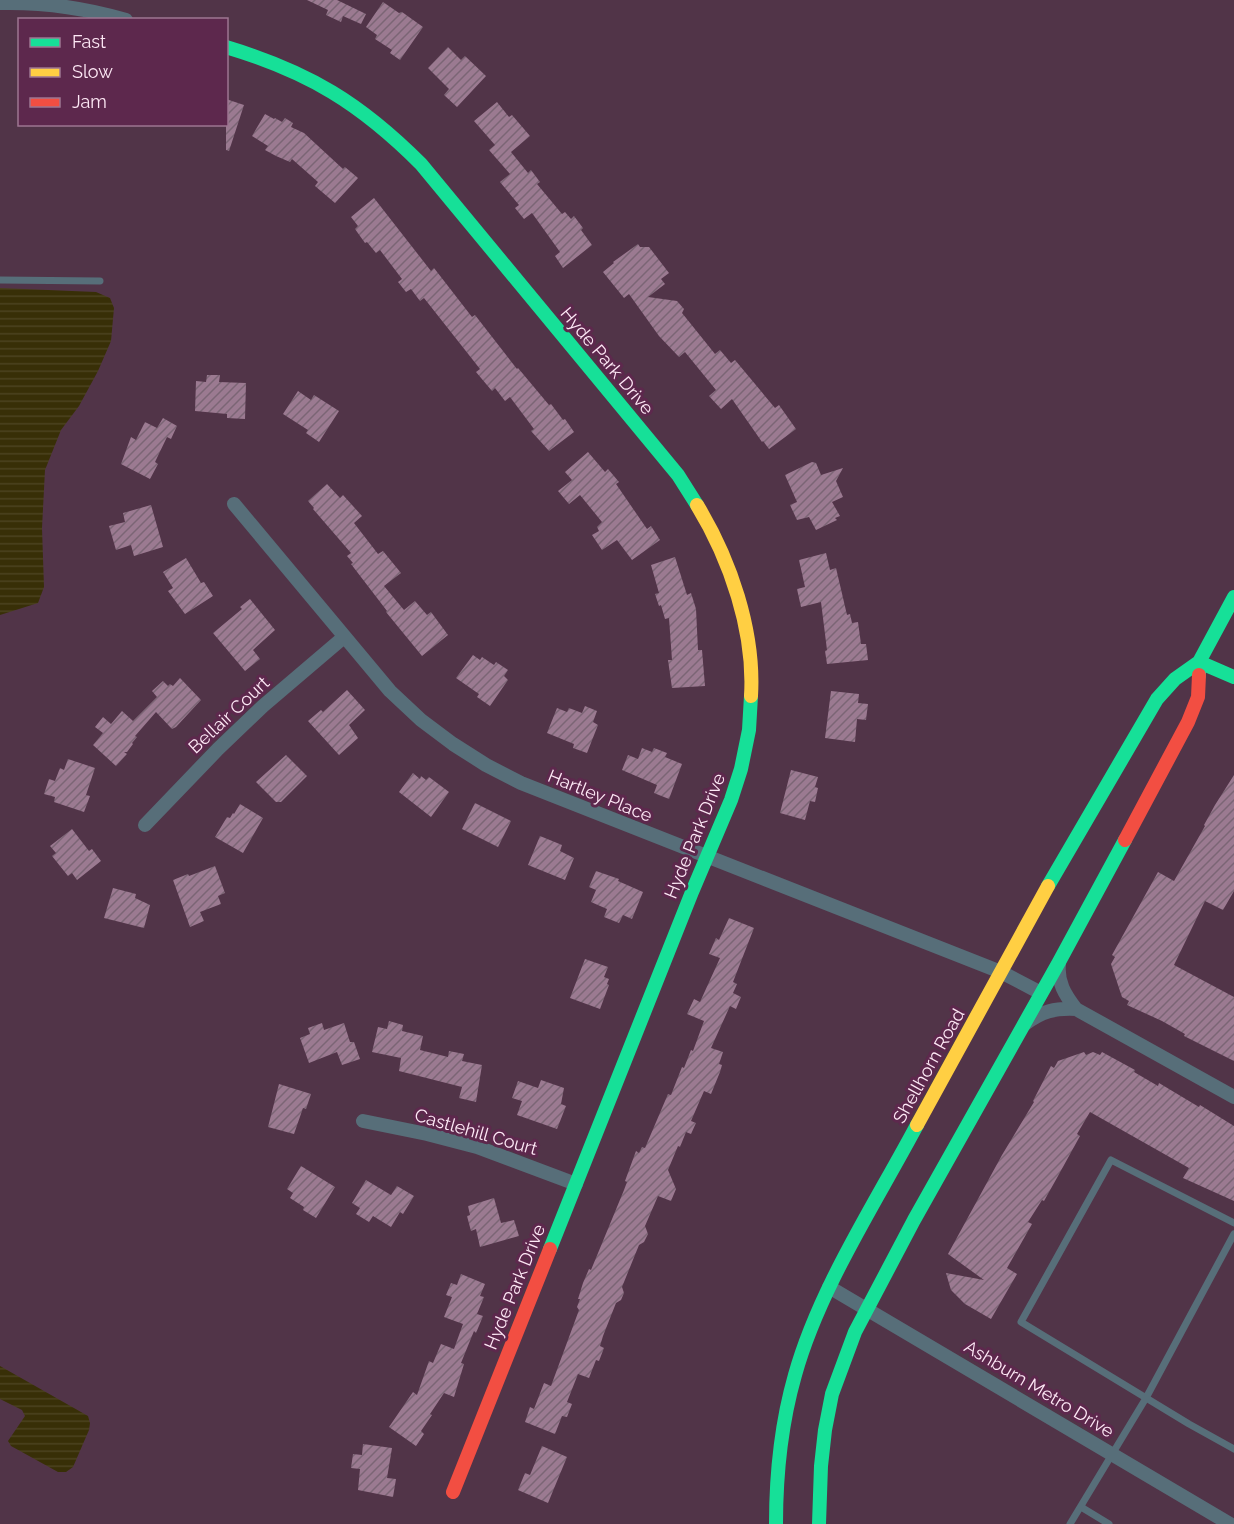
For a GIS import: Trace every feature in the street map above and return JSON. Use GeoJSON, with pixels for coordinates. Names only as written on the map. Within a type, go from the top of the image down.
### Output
{"type":"FeatureCollection","features":[{"type":"Feature","properties":{"kind":"main road","name":"Hyde Park Drive"},"geometry":{"type":"LineString","coordinates":[[228,48],[261,56],[297,70],[323,84],[364,110],[394,136],[421,165],[678,475],[699,506],[719,544],[733,579],[748,651],[750,688],[748,725],[741,768],[732,798],[453,1492]]}},
{"type":"Feature","properties":{"kind":"main road","name":"Shellhorn Road"},"geometry":{"type":"LineString","coordinates":[[776,1524],[780,1435],[798,1362],[812,1323],[829,1287],[1072,843],[1157,699],[1175,679],[1198,662],[1234,597]]}},
{"type":"Feature","properties":{"kind":"main road","name":"Shellhorn Road"},"geometry":{"type":"LineString","coordinates":[[819,1524],[821,1466],[832,1394],[866,1308],[1059,962],[1188,722],[1198,697],[1198,662]]}},
{"type":"Feature","properties":{"kind":"main road"},"geometry":{"type":"LineString","coordinates":[[1198,662],[1234,678]]}},
{"type":"Feature","properties":{"kind":"street"},"geometry":{"type":"LineString","coordinates":[[0,3],[23,2],[66,6],[117,18]]}},
{"type":"Feature","properties":{"kind":"street","name":"Hartley Place"},"geometry":{"type":"LineString","coordinates":[[234,504],[390,691],[421,720],[486,765],[521,783],[707,858],[1001,972],[1041,993]]}},
{"type":"Feature","properties":{"kind":"street","name":"Bellair Court"},"geometry":{"type":"LineString","coordinates":[[145,825],[263,706],[344,638]]}},
{"type":"Feature","properties":{"kind":"street"},"geometry":{"type":"LineString","coordinates":[[1059,962],[1060,984],[1066,997],[1076,1009],[1234,1097]]}},
{"type":"Feature","properties":{"kind":"street"},"geometry":{"type":"LineString","coordinates":[[1023,1026],[1045,1011],[1076,1009]]}},
{"type":"Feature","properties":{"kind":"street","name":"Castlehill Court"},"geometry":{"type":"LineString","coordinates":[[363,1121],[477,1147],[576,1184]]}},
{"type":"Feature","properties":{"kind":"street","name":"Ashburn Metro Drive"},"geometry":{"type":"LineString","coordinates":[[829,1287],[1230,1524]]}},
{"type":"Feature","properties":{"kind":"lane"},"geometry":{"type":"LineString","coordinates":[[0,280],[100,281]]}},
{"type":"Feature","properties":{"kind":"lane"},"geometry":{"type":"LineString","coordinates":[[1234,1223],[1111,1160],[1021,1322],[1234,1449]]}},
{"type":"Feature","properties":{"kind":"lane"},"geometry":{"type":"LineString","coordinates":[[1070,1524],[1146,1398],[1234,1234]]}},
{"type":"Feature","properties":{"kind":"lane"},"geometry":{"type":"LineString","coordinates":[[1081,1507],[1109,1524]]}},
{"type":"Feature","properties":{"kind":"shaded area"},"geometry":{"type":"Polygon","coordinates":[[[0,288],[96,292],[110,298],[114,308],[111,341],[79,406],[61,430],[45,470],[42,528],[44,587],[38,603],[0,615],[0,288]]]}},
{"type":"Feature","properties":{"kind":"shaded area"},"geometry":{"type":"Polygon","coordinates":[[[0,1366],[88,1416],[89,1430],[73,1467],[66,1472],[58,1472],[11,1446],[8,1441],[25,1416],[22,1410],[0,1399],[0,1366]]]}},
{"type":"Feature","properties":{"kind":"building"},"geometry":{"type":"Polygon","coordinates":[[[307,0],[337,0],[366,14],[361,24],[343,16],[341,22],[326,15],[328,10],[307,0]]]}},
{"type":"Feature","properties":{"kind":"building"},"geometry":{"type":"Polygon","coordinates":[[[383,2],[423,27],[400,60],[390,53],[392,50],[375,39],[377,35],[366,27],[383,2]]]}},
{"type":"Feature","properties":{"kind":"building"},"geometry":{"type":"Polygon","coordinates":[[[448,47],[461,60],[465,56],[486,76],[457,107],[444,95],[449,89],[428,68],[448,47]]]}},
{"type":"Feature","properties":{"kind":"building"},"geometry":{"type":"Polygon","coordinates":[[[228,100],[244,105],[229,151],[226,150],[228,100]]]}},
{"type":"Feature","properties":{"kind":"building"},"geometry":{"type":"Polygon","coordinates":[[[497,102],[509,117],[512,115],[530,136],[511,152],[528,173],[531,170],[540,182],[537,184],[562,214],[565,212],[571,219],[574,216],[592,245],[563,268],[555,256],[560,252],[532,213],[524,219],[515,208],[519,205],[500,182],[510,174],[489,150],[495,145],[474,121],[497,102]]]}},
{"type":"Feature","properties":{"kind":"building"},"geometry":{"type":"Polygon","coordinates":[[[265,114],[282,122],[285,118],[293,123],[291,127],[304,133],[343,169],[345,167],[358,178],[335,203],[315,186],[318,182],[292,159],[290,162],[265,150],[268,146],[252,136],[265,114]]]}},
{"type":"Feature","properties":{"kind":"building"},"geometry":{"type":"Polygon","coordinates":[[[374,198],[431,271],[434,268],[472,317],[475,315],[517,369],[549,405],[551,404],[563,420],[565,419],[574,432],[549,451],[531,431],[534,429],[510,397],[505,401],[495,388],[492,391],[476,372],[480,369],[424,298],[420,301],[411,289],[406,292],[398,282],[402,279],[380,250],[376,253],[355,229],[358,226],[351,217],[374,198]]]}},
{"type":"Feature","properties":{"kind":"building"},"geometry":{"type":"Polygon","coordinates":[[[638,244],[640,247],[649,247],[669,273],[661,279],[665,284],[648,297],[677,301],[684,309],[682,313],[715,354],[720,350],[731,363],[735,360],[775,408],[779,405],[796,429],[769,449],[732,399],[721,409],[709,396],[716,390],[685,352],[679,357],[659,336],[629,294],[624,298],[603,272],[638,244]]]}},
{"type":"Feature","properties":{"kind":"building"},"geometry":{"type":"Polygon","coordinates":[[[207,375],[220,375],[219,382],[246,383],[245,419],[227,418],[227,414],[195,411],[196,381],[206,382],[207,375]]]}},
{"type":"Feature","properties":{"kind":"building"},"geometry":{"type":"Polygon","coordinates":[[[298,391],[311,400],[314,395],[339,411],[319,442],[306,433],[308,430],[283,414],[298,391]]]}},
{"type":"Feature","properties":{"kind":"building"},"geometry":{"type":"Polygon","coordinates":[[[163,418],[177,426],[171,439],[167,437],[150,479],[121,464],[131,437],[136,440],[145,422],[157,428],[163,418]]]}},
{"type":"Feature","properties":{"kind":"building"},"geometry":{"type":"Polygon","coordinates":[[[588,452],[605,472],[608,469],[619,482],[616,484],[647,529],[651,526],[660,540],[632,560],[617,540],[602,550],[592,535],[599,531],[597,527],[602,522],[580,495],[569,504],[558,491],[572,480],[565,472],[588,452]]]}},
{"type":"Feature","properties":{"kind":"building"},"geometry":{"type":"Polygon","coordinates":[[[812,462],[816,463],[821,475],[843,468],[836,481],[843,497],[832,502],[840,516],[835,518],[837,520],[816,530],[809,517],[797,520],[790,505],[797,502],[785,475],[812,462]]]}},
{"type":"Feature","properties":{"kind":"building"},"geometry":{"type":"Polygon","coordinates":[[[327,484],[340,498],[343,495],[362,516],[354,523],[378,554],[383,551],[401,573],[384,586],[404,610],[415,601],[427,615],[431,612],[448,635],[422,656],[351,564],[353,563],[347,556],[351,553],[308,501],[327,484]]]}},
{"type":"Feature","properties":{"kind":"building"},"geometry":{"type":"Polygon","coordinates":[[[151,505],[163,547],[134,556],[131,545],[116,550],[109,526],[125,522],[123,513],[151,505]]]}},
{"type":"Feature","properties":{"kind":"building"},"geometry":{"type":"Polygon","coordinates":[[[826,553],[830,570],[836,568],[847,615],[850,614],[852,623],[858,622],[861,644],[866,644],[868,660],[827,664],[821,602],[801,607],[797,589],[805,587],[799,560],[826,553]]]}},
{"type":"Feature","properties":{"kind":"building"},"geometry":{"type":"Polygon","coordinates":[[[675,557],[687,595],[691,593],[696,609],[698,650],[702,650],[705,686],[672,688],[668,660],[672,660],[669,618],[665,619],[661,605],[659,606],[655,594],[659,593],[651,565],[675,557]]]}},
{"type":"Feature","properties":{"kind":"building"},"geometry":{"type":"Polygon","coordinates":[[[186,558],[201,583],[204,582],[213,596],[185,614],[168,591],[173,588],[163,572],[186,558]]]}},
{"type":"Feature","properties":{"kind":"building"},"geometry":{"type":"Polygon","coordinates":[[[250,599],[275,630],[253,650],[260,659],[245,671],[213,633],[242,609],[240,607],[250,599]]]}},
{"type":"Feature","properties":{"kind":"building"},"geometry":{"type":"Polygon","coordinates":[[[473,655],[480,660],[482,657],[494,665],[496,662],[508,670],[504,676],[508,680],[490,706],[477,697],[479,694],[456,678],[473,655]]]}},
{"type":"Feature","properties":{"kind":"building"},"geometry":{"type":"Polygon","coordinates":[[[180,678],[201,700],[176,727],[172,729],[156,712],[135,736],[137,737],[133,744],[127,752],[124,752],[127,754],[116,766],[93,745],[103,733],[95,727],[103,717],[111,724],[122,711],[133,721],[157,697],[152,691],[163,681],[168,686],[170,684],[173,686],[180,678]]]}},
{"type":"Feature","properties":{"kind":"building"},"geometry":{"type":"Polygon","coordinates":[[[347,690],[365,710],[349,725],[358,738],[339,755],[308,721],[321,710],[323,712],[347,690]]]}},
{"type":"Feature","properties":{"kind":"building"},"geometry":{"type":"Polygon","coordinates":[[[831,691],[859,694],[858,703],[868,704],[866,720],[857,719],[855,742],[825,738],[831,691]]]}},
{"type":"Feature","properties":{"kind":"building"},"geometry":{"type":"Polygon","coordinates":[[[585,706],[597,711],[593,722],[598,725],[587,753],[573,748],[574,744],[547,733],[557,708],[567,712],[569,708],[582,713],[585,706]]]}},
{"type":"Feature","properties":{"kind":"building"},"geometry":{"type":"Polygon","coordinates":[[[642,748],[652,752],[654,748],[667,753],[665,757],[682,764],[669,799],[654,793],[657,785],[622,770],[628,755],[638,759],[642,748]]]}},
{"type":"Feature","properties":{"kind":"building"},"geometry":{"type":"Polygon","coordinates":[[[286,755],[307,776],[281,802],[276,802],[256,782],[286,755]]]}},
{"type":"Feature","properties":{"kind":"building"},"geometry":{"type":"Polygon","coordinates":[[[68,759],[95,768],[86,795],[90,796],[84,812],[54,802],[55,797],[44,794],[49,779],[55,781],[60,768],[64,770],[68,759]]]}},
{"type":"Feature","properties":{"kind":"building"},"geometry":{"type":"Polygon","coordinates":[[[791,770],[818,777],[815,802],[810,801],[805,820],[780,813],[791,770]]]}},
{"type":"Feature","properties":{"kind":"building"},"geometry":{"type":"Polygon","coordinates":[[[413,773],[420,779],[421,776],[426,780],[429,777],[449,792],[431,817],[399,792],[413,773]]]}},
{"type":"Feature","properties":{"kind":"building"},"geometry":{"type":"Polygon","coordinates":[[[1234,775],[1234,891],[1223,910],[1205,901],[1174,965],[1234,997],[1234,1061],[1184,1036],[1185,1034],[1162,1021],[1127,1005],[1129,1001],[1122,997],[1111,964],[1115,957],[1112,955],[1158,872],[1174,881],[1234,775]]]}},
{"type":"Feature","properties":{"kind":"building"},"geometry":{"type":"Polygon","coordinates":[[[475,803],[511,821],[498,847],[462,829],[475,803]]]}},
{"type":"Feature","properties":{"kind":"building"},"geometry":{"type":"Polygon","coordinates":[[[240,804],[263,818],[243,853],[215,837],[227,817],[230,818],[234,814],[240,804]]]}},
{"type":"Feature","properties":{"kind":"building"},"geometry":{"type":"Polygon","coordinates":[[[72,829],[89,851],[92,849],[101,861],[77,880],[72,873],[68,876],[52,856],[56,853],[50,846],[72,829]]]}},
{"type":"Feature","properties":{"kind":"building"},"geometry":{"type":"Polygon","coordinates":[[[540,836],[562,845],[560,851],[574,858],[565,880],[528,865],[540,836]]]}},
{"type":"Feature","properties":{"kind":"building"},"geometry":{"type":"Polygon","coordinates":[[[215,866],[225,893],[218,896],[221,904],[200,912],[204,921],[190,927],[173,880],[215,866]]]}},
{"type":"Feature","properties":{"kind":"building"},"geometry":{"type":"Polygon","coordinates":[[[596,871],[619,879],[618,881],[643,892],[632,919],[623,915],[619,923],[604,917],[607,909],[591,902],[596,890],[589,887],[596,871]]]}},
{"type":"Feature","properties":{"kind":"building"},"geometry":{"type":"Polygon","coordinates":[[[113,888],[136,894],[135,898],[150,905],[144,928],[104,918],[113,888]]]}},
{"type":"Feature","properties":{"kind":"building"},"geometry":{"type":"Polygon","coordinates":[[[729,918],[754,928],[733,982],[737,984],[733,993],[741,997],[736,1009],[730,1006],[711,1048],[723,1052],[719,1064],[722,1065],[720,1072],[711,1094],[704,1091],[691,1121],[696,1123],[691,1134],[686,1132],[680,1147],[678,1146],[668,1170],[676,1189],[671,1201],[658,1196],[645,1226],[648,1234],[644,1242],[639,1245],[622,1287],[624,1293],[621,1300],[616,1303],[603,1336],[600,1346],[604,1348],[599,1361],[596,1360],[589,1378],[578,1374],[567,1402],[572,1404],[567,1417],[562,1416],[555,1434],[525,1422],[530,1407],[534,1409],[544,1383],[551,1386],[579,1310],[577,1307],[580,1299],[578,1299],[583,1283],[589,1269],[591,1270],[624,1190],[636,1151],[639,1153],[642,1147],[645,1148],[668,1094],[671,1095],[682,1067],[684,1068],[691,1050],[693,1051],[704,1021],[687,1014],[694,999],[700,1002],[720,958],[709,954],[716,938],[719,940],[729,918]]]}},
{"type":"Feature","properties":{"kind":"building"},"geometry":{"type":"Polygon","coordinates":[[[585,959],[608,967],[604,977],[609,979],[607,984],[609,985],[600,1009],[570,998],[585,959]]]}},
{"type":"Feature","properties":{"kind":"building"},"geometry":{"type":"Polygon","coordinates":[[[389,1021],[403,1025],[402,1031],[423,1036],[420,1050],[448,1057],[449,1051],[464,1054],[462,1061],[482,1065],[476,1102],[459,1098],[462,1087],[399,1071],[401,1058],[372,1052],[378,1027],[387,1029],[389,1021]]]}},
{"type":"Feature","properties":{"kind":"building"},"geometry":{"type":"Polygon","coordinates":[[[322,1023],[324,1030],[344,1023],[350,1042],[354,1042],[360,1059],[342,1065],[337,1052],[309,1063],[300,1038],[310,1034],[308,1028],[322,1023]]]}},
{"type":"Feature","properties":{"kind":"building"},"geometry":{"type":"Polygon","coordinates":[[[1084,1052],[1086,1055],[1093,1052],[1100,1055],[1102,1052],[1158,1086],[1159,1083],[1234,1126],[1234,1201],[1183,1178],[1189,1168],[1090,1112],[1077,1134],[1080,1136],[1044,1201],[1042,1200],[1028,1222],[1032,1224],[1007,1268],[1017,1274],[991,1319],[965,1304],[951,1290],[946,1273],[984,1280],[948,1254],[1034,1102],[1051,1066],[1054,1068],[1058,1061],[1084,1052]]]}},
{"type":"Feature","properties":{"kind":"building"},"geometry":{"type":"Polygon","coordinates":[[[541,1080],[564,1088],[561,1104],[566,1106],[557,1129],[517,1115],[522,1101],[512,1098],[518,1081],[538,1088],[541,1080]]]}},
{"type":"Feature","properties":{"kind":"building"},"geometry":{"type":"Polygon","coordinates":[[[279,1084],[311,1094],[306,1109],[303,1108],[294,1134],[268,1127],[279,1084]]]}},
{"type":"Feature","properties":{"kind":"building"},"geometry":{"type":"Polygon","coordinates":[[[301,1166],[335,1187],[316,1218],[290,1198],[293,1193],[287,1189],[301,1166]]]}},
{"type":"Feature","properties":{"kind":"building"},"geometry":{"type":"Polygon","coordinates":[[[366,1180],[391,1195],[397,1186],[414,1196],[403,1214],[400,1212],[391,1227],[373,1216],[369,1222],[356,1214],[360,1208],[352,1203],[366,1180]]]}},
{"type":"Feature","properties":{"kind":"building"},"geometry":{"type":"Polygon","coordinates":[[[494,1198],[501,1223],[514,1220],[519,1236],[480,1247],[476,1229],[471,1231],[467,1216],[470,1215],[468,1206],[494,1198]]]}},
{"type":"Feature","properties":{"kind":"building"},"geometry":{"type":"Polygon","coordinates":[[[461,1274],[485,1284],[480,1296],[484,1297],[477,1314],[483,1316],[461,1363],[464,1364],[454,1397],[444,1393],[421,1431],[424,1434],[416,1446],[389,1427],[413,1392],[417,1395],[429,1361],[433,1363],[441,1344],[454,1349],[463,1324],[444,1317],[452,1297],[446,1295],[451,1283],[457,1285],[461,1274]]]}},
{"type":"Feature","properties":{"kind":"building"},"geometry":{"type":"Polygon","coordinates":[[[363,1444],[392,1448],[387,1478],[396,1479],[393,1497],[358,1490],[360,1469],[351,1468],[353,1454],[362,1455],[363,1444]]]}},
{"type":"Feature","properties":{"kind":"building"},"geometry":{"type":"Polygon","coordinates":[[[542,1446],[567,1457],[548,1503],[518,1490],[525,1473],[530,1475],[542,1446]]]}},
{"type":"Feature","properties":{"kind":"traffic: fast"},"geometry":{"type":"LineString","coordinates":[[228,48],[283,67],[332,92],[399,142],[421,164],[678,475],[697,505]]}},
{"type":"Feature","properties":{"kind":"traffic: fast"},"geometry":{"type":"LineString","coordinates":[[1199,675],[1199,662],[1234,597]]}},
{"type":"Feature","properties":{"kind":"traffic: fast"},"geometry":{"type":"LineString","coordinates":[[1199,662],[1234,677]]}},
{"type":"Feature","properties":{"kind":"traffic: fast"},"geometry":{"type":"LineString","coordinates":[[1048,886],[1157,699],[1175,679],[1199,662]]}},
{"type":"Feature","properties":{"kind":"traffic: fast"},"geometry":{"type":"LineString","coordinates":[[550,1249],[731,800],[741,769],[749,730],[751,696]]}},
{"type":"Feature","properties":{"kind":"traffic: fast"},"geometry":{"type":"LineString","coordinates":[[819,1524],[825,1430],[832,1394],[855,1332],[914,1220],[1125,840]]}},
{"type":"Feature","properties":{"kind":"traffic: fast"},"geometry":{"type":"LineString","coordinates":[[776,1524],[778,1467],[783,1430],[790,1393],[805,1343],[833,1279],[917,1125]]}},
{"type":"Feature","properties":{"kind":"traffic: slow"},"geometry":{"type":"LineString","coordinates":[[697,505],[720,548],[738,596],[749,646],[751,696]]}},
{"type":"Feature","properties":{"kind":"traffic: slow"},"geometry":{"type":"LineString","coordinates":[[917,1125],[1048,886]]}},
{"type":"Feature","properties":{"kind":"traffic: jam"},"geometry":{"type":"LineString","coordinates":[[1125,840],[1188,722],[1198,697],[1199,675]]}},
{"type":"Feature","properties":{"kind":"traffic: jam"},"geometry":{"type":"LineString","coordinates":[[453,1492],[550,1249]]}}]}
